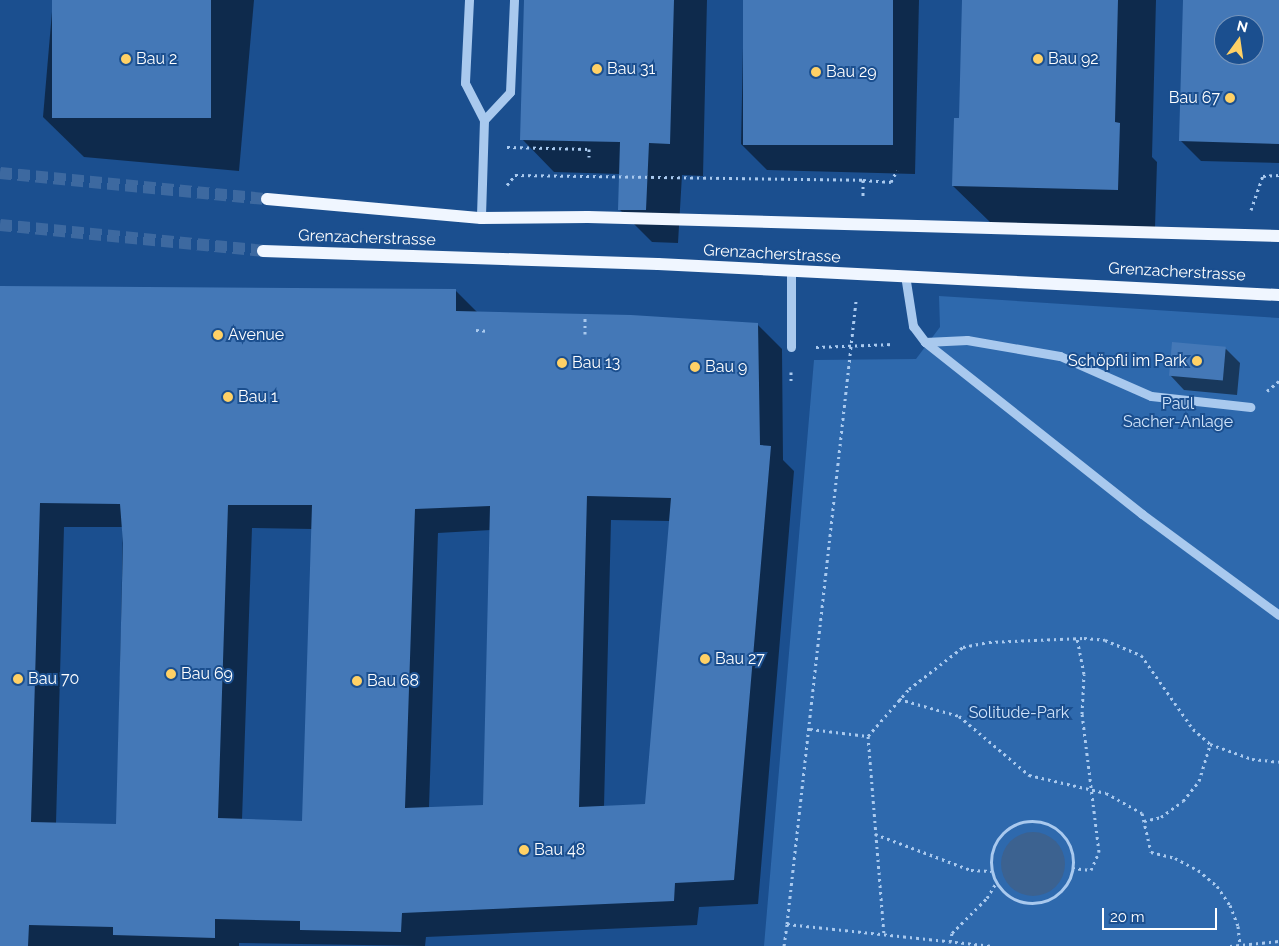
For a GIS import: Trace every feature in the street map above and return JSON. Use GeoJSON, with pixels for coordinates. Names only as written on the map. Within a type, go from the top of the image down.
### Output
{"type":"FeatureCollection","features":[{"type":"Feature","properties":{"kind":"main road","name":"Grenzacherstrasse"},"geometry":{"type":"LineString","coordinates":[[267,200],[480,218],[588,217],[861,227],[1279,236]]}},
{"type":"Feature","properties":{"kind":"main road","name":"Grenzacherstrasse"},"geometry":{"type":"LineString","coordinates":[[263,251],[905,275],[1279,295]]}},
{"type":"Feature","properties":{"kind":"main road"},"geometry":{"type":"LineString","coordinates":[[1244,292],[1279,290]]}},
{"type":"Feature","properties":{"kind":"lane"},"geometry":{"type":"LineString","coordinates":[[469,0],[465,83],[484,120],[480,218]]}},
{"type":"Feature","properties":{"kind":"lane"},"geometry":{"type":"LineString","coordinates":[[484,120],[510,92],[514,0]]}},
{"type":"Feature","properties":{"kind":"lane"},"geometry":{"type":"LineString","coordinates":[[791,271],[791,347]]}},
{"type":"Feature","properties":{"kind":"lane"},"geometry":{"type":"LineString","coordinates":[[905,275],[913,326],[925,342],[1142,514],[1279,615]]}},
{"type":"Feature","properties":{"kind":"lane"},"geometry":{"type":"LineString","coordinates":[[925,342],[966,340],[1060,356],[1151,396],[1250,407]]}},
{"type":"Feature","properties":{"kind":"path"},"geometry":{"type":"LineString","coordinates":[[529,148],[589,149],[589,158]]}},
{"type":"Feature","properties":{"kind":"path"},"geometry":{"type":"LineString","coordinates":[[480,218],[515,175],[891,182],[897,170]]}},
{"type":"Feature","properties":{"kind":"path"},"geometry":{"type":"LineString","coordinates":[[1241,235],[1263,176],[1279,175]]}},
{"type":"Feature","properties":{"kind":"path"},"geometry":{"type":"LineString","coordinates":[[861,227],[863,180]]}},
{"type":"Feature","properties":{"kind":"path"},"geometry":{"type":"LineString","coordinates":[[784,946],[810,729],[859,274]]}},
{"type":"Feature","properties":{"kind":"path"},"geometry":{"type":"LineString","coordinates":[[585,317],[585,334]]}},
{"type":"Feature","properties":{"kind":"path"},"geometry":{"type":"LineString","coordinates":[[476,330],[489,331]]}},
{"type":"Feature","properties":{"kind":"path"},"geometry":{"type":"LineString","coordinates":[[791,347],[850,347],[925,342]]}},
{"type":"Feature","properties":{"kind":"path"},"geometry":{"type":"LineString","coordinates":[[1072,868],[1091,870],[1099,852],[1082,714],[1084,674],[1077,639]]}},
{"type":"Feature","properties":{"kind":"path"},"geometry":{"type":"LineString","coordinates":[[884,935],[868,736],[899,699],[944,659],[964,646],[989,642],[1105,640],[1141,655],[1193,729],[1210,744],[1252,759],[1279,762]]}},
{"type":"Feature","properties":{"kind":"path"},"geometry":{"type":"LineString","coordinates":[[899,699],[959,716],[1029,774],[1106,793],[1142,813],[1151,852],[1175,858],[1198,870],[1217,886],[1230,905],[1238,926],[1240,945]]}},
{"type":"Feature","properties":{"kind":"path"},"geometry":{"type":"LineString","coordinates":[[810,729],[868,736]]}},
{"type":"Feature","properties":{"kind":"path"},"geometry":{"type":"LineString","coordinates":[[1144,821],[1161,817],[1183,801],[1199,781],[1210,744]]}},
{"type":"Feature","properties":{"kind":"path"},"geometry":{"type":"LineString","coordinates":[[1027,822],[1054,827],[1064,836],[1071,848],[1072,868],[1066,887],[1043,902],[1017,901],[996,883],[991,871],[995,844],[1003,833],[1027,822]]}},
{"type":"Feature","properties":{"kind":"path"},"geometry":{"type":"LineString","coordinates":[[875,834],[971,870],[991,871]]}},
{"type":"Feature","properties":{"kind":"path"},"geometry":{"type":"LineString","coordinates":[[950,942],[952,933],[987,898],[996,883]]}},
{"type":"Feature","properties":{"kind":"path"},"geometry":{"type":"LineString","coordinates":[[787,924],[994,946]]}},
{"type":"Feature","properties":{"kind":"path"},"geometry":{"type":"LineString","coordinates":[[1230,946],[1279,941]]}},
{"type":"Feature","properties":{"kind":"green space","name":"Solitude-Park"},"geometry":{"type":"Polygon","coordinates":[[[939,296],[1279,318],[1279,946],[764,946],[814,360],[916,359],[940,327],[939,296]]]}},
{"type":"Feature","properties":{"kind":"shaded area"},"geometry":{"type":"Polygon","coordinates":[[[1033,832],[1045,835],[1056,841],[1062,852],[1065,864],[1062,876],[1056,887],[1045,893],[1033,896],[1021,893],[1010,887],[1004,876],[1001,864],[1004,852],[1010,841],[1021,835],[1033,832]]]}},
{"type":"Feature","properties":{"kind":"building","name":"Bau 2"},"geometry":{"type":"Polygon","coordinates":[[[52,0],[211,0],[211,118],[52,118],[52,0]]]}},
{"type":"Feature","properties":{"kind":"building","name":"Bau 31"},"geometry":{"type":"Polygon","coordinates":[[[524,0],[674,0],[670,144],[649,143],[646,210],[618,210],[620,142],[520,140],[524,0]]]}},
{"type":"Feature","properties":{"kind":"building","name":"Bau 29"},"geometry":{"type":"Polygon","coordinates":[[[743,0],[893,0],[893,145],[743,145],[743,0]]]}},
{"type":"Feature","properties":{"kind":"building","name":"Bau 92"},"geometry":{"type":"Polygon","coordinates":[[[962,0],[1118,0],[1115,122],[1120,123],[1118,190],[952,186],[954,118],[959,118],[962,0]]]}},
{"type":"Feature","properties":{"kind":"building","name":"Bau 67"},"geometry":{"type":"Polygon","coordinates":[[[1183,0],[1279,0],[1279,144],[1179,141],[1183,0]]]}},
{"type":"Feature","properties":{"kind":"building"},"geometry":{"type":"Polygon","coordinates":[[[0,286],[456,289],[456,311],[631,315],[758,323],[760,445],[771,446],[734,880],[675,883],[674,901],[402,913],[401,932],[300,930],[300,921],[215,919],[215,938],[113,935],[113,927],[29,925],[28,946],[0,946],[0,286]],[[587,496],[579,807],[645,804],[671,498],[587,496]],[[40,503],[31,822],[116,824],[123,543],[120,504],[40,503]],[[228,505],[218,818],[302,821],[312,505],[228,505]],[[490,506],[415,509],[405,808],[483,805],[490,506]]]}},
{"type":"Feature","properties":{"kind":"building"},"geometry":{"type":"Polygon","coordinates":[[[1172,342],[1226,347],[1223,381],[1169,376],[1172,342]]]}},
{"type":"Feature","properties":{"kind":"tunnel"},"geometry":{"type":"LineString","coordinates":[[0,173],[267,199]]}},
{"type":"Feature","properties":{"kind":"tunnel"},"geometry":{"type":"LineString","coordinates":[[0,225],[263,251]]}},
{"type":"Feature","properties":{"kind":"place","name":"Bau 2"},"geometry":{"type":"Point","coordinates":[126,59]}},
{"type":"Feature","properties":{"kind":"place","name":"Bau 92"},"geometry":{"type":"Point","coordinates":[1038,59]}},
{"type":"Feature","properties":{"kind":"place","name":"Bau 31"},"geometry":{"type":"Point","coordinates":[597,69]}},
{"type":"Feature","properties":{"kind":"place","name":"Bau 29"},"geometry":{"type":"Point","coordinates":[816,72]}},
{"type":"Feature","properties":{"kind":"place","name":"Bau 67"},"geometry":{"type":"Point","coordinates":[1230,98]}},
{"type":"Feature","properties":{"kind":"place","name":"Avenue"},"geometry":{"type":"Point","coordinates":[218,335]}},
{"type":"Feature","properties":{"kind":"place","name":"Schöpfli im Park"},"geometry":{"type":"Point","coordinates":[1197,361]}},
{"type":"Feature","properties":{"kind":"place","name":"Bau 13"},"geometry":{"type":"Point","coordinates":[562,363]}},
{"type":"Feature","properties":{"kind":"place","name":"Bau 9"},"geometry":{"type":"Point","coordinates":[695,367]}},
{"type":"Feature","properties":{"kind":"place","name":"Bau 1"},"geometry":{"type":"Point","coordinates":[228,397]}},
{"type":"Feature","properties":{"kind":"place","name":"Bau 27"},"geometry":{"type":"Point","coordinates":[705,659]}},
{"type":"Feature","properties":{"kind":"place","name":"Bau 69"},"geometry":{"type":"Point","coordinates":[171,674]}},
{"type":"Feature","properties":{"kind":"place","name":"Bau 70"},"geometry":{"type":"Point","coordinates":[18,679]}},
{"type":"Feature","properties":{"kind":"place","name":"Bau 68"},"geometry":{"type":"Point","coordinates":[357,681]}},
{"type":"Feature","properties":{"kind":"place","name":"Bau 48"},"geometry":{"type":"Point","coordinates":[524,850]}},
{"type":"Feature","properties":{"kind":"park label","name":"Paul Sacher-Anlage"},"geometry":{"type":"Point","coordinates":[1178,413]}}]}
